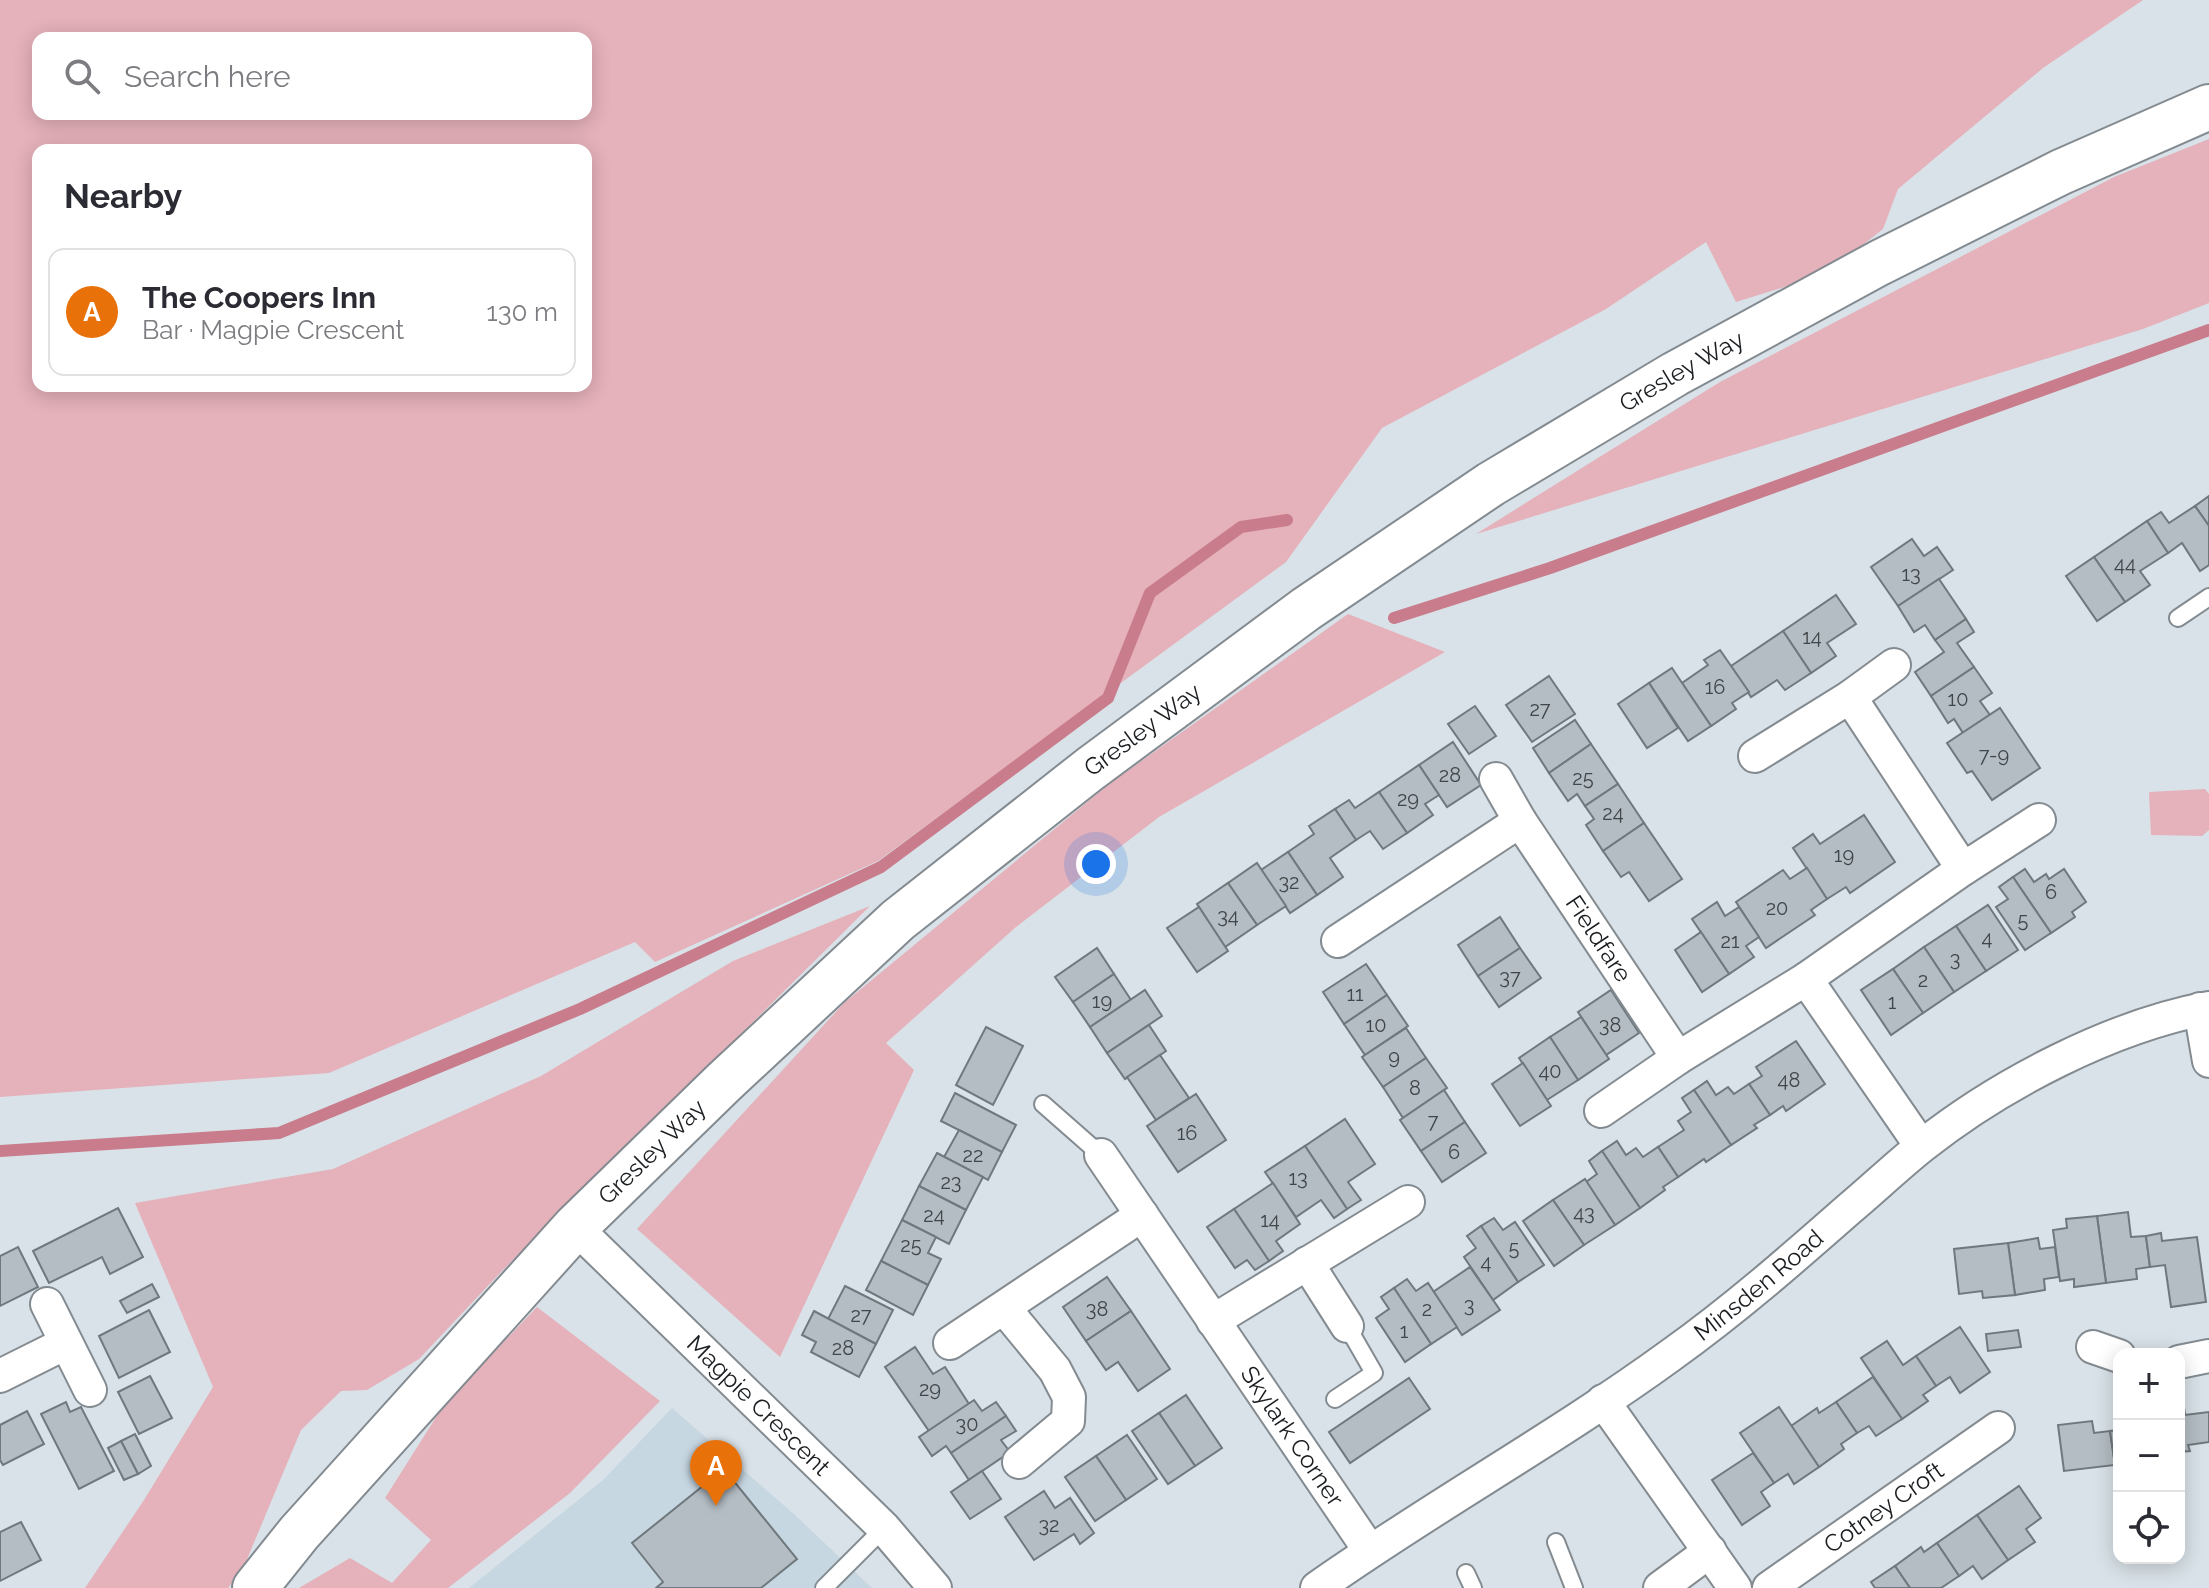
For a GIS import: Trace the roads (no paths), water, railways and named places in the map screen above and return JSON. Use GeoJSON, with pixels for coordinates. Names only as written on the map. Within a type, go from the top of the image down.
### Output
{"type":"FeatureCollection","features":[{"type":"Feature","properties":{"kind":"street","name":"Gresley Way"},"geometry":{"type":"LineString","coordinates":[[255,1588],[299,1533],[575,1227],[724,1082],[898,920],[1090,769],[1319,600],[1491,484],[1675,374],[1879,263],[2061,172],[2209,107]]}},
{"type":"Feature","properties":{"kind":"street"},"geometry":{"type":"LineString","coordinates":[[1755,756],[1850,697],[1894,665]]}},
{"type":"Feature","properties":{"kind":"street"},"geometry":{"type":"LineString","coordinates":[[1850,697],[1963,869]]}},
{"type":"Feature","properties":{"kind":"street","name":"Fieldfare"},"geometry":{"type":"LineString","coordinates":[[1496,779],[1520,821],[1678,1058]]}},
{"type":"Feature","properties":{"kind":"street"},"geometry":{"type":"LineString","coordinates":[[1601,1111],[1678,1058],[1806,979],[2039,820]]}},
{"type":"Feature","properties":{"kind":"street"},"geometry":{"type":"LineString","coordinates":[[1338,941],[1520,821]]}},
{"type":"Feature","properties":{"kind":"street"},"geometry":{"type":"LineString","coordinates":[[1806,979],[1921,1146]]}},
{"type":"Feature","properties":{"kind":"street"},"geometry":{"type":"LineString","coordinates":[[2204,1008],[2209,1061]]}},
{"type":"Feature","properties":{"kind":"street","name":"Minsden Road"},"geometry":{"type":"LineString","coordinates":[[1317,1588],[1669,1357],[1730,1311],[1921,1146],[1971,1110],[2084,1048],[2204,1008]]}},
{"type":"Feature","properties":{"kind":"street","name":"Skylark Corner"},"geometry":{"type":"LineString","coordinates":[[1101,1155],[1370,1551]]}},
{"type":"Feature","properties":{"kind":"street"},"geometry":{"type":"LineString","coordinates":[[1213,1321],[1408,1202]]}},
{"type":"Feature","properties":{"kind":"street"},"geometry":{"type":"LineString","coordinates":[[950,1343],[1142,1215]]}},
{"type":"Feature","properties":{"kind":"street","name":"Magpie Crescent"},"geometry":{"type":"LineString","coordinates":[[575,1227],[884,1528],[935,1588]]}},
{"type":"Feature","properties":{"kind":"street"},"geometry":{"type":"LineString","coordinates":[[1307,1263],[1347,1326]]}},
{"type":"Feature","properties":{"kind":"street"},"geometry":{"type":"LineString","coordinates":[[47,1304],[90,1390]]}},
{"type":"Feature","properties":{"kind":"street"},"geometry":{"type":"LineString","coordinates":[[1004,1308],[1055,1370],[1069,1397],[1068,1421],[1019,1462]]}},
{"type":"Feature","properties":{"kind":"street"},"geometry":{"type":"LineString","coordinates":[[0,1376],[66,1343]]}},
{"type":"Feature","properties":{"kind":"street"},"geometry":{"type":"LineString","coordinates":[[2185,1361],[2209,1356]]}},
{"type":"Feature","properties":{"kind":"street"},"geometry":{"type":"LineString","coordinates":[[1603,1401],[1735,1588]]}},
{"type":"Feature","properties":{"kind":"street","name":"Cotney Croft"},"geometry":{"type":"LineString","coordinates":[[1769,1588],[1998,1428]]}},
{"type":"Feature","properties":{"kind":"street"},"geometry":{"type":"LineString","coordinates":[[1660,1588],[1710,1551]]}},
{"type":"Feature","properties":{"kind":"lane"},"geometry":{"type":"LineString","coordinates":[[2178,618],[2209,597]]}},
{"type":"Feature","properties":{"kind":"lane"},"geometry":{"type":"LineString","coordinates":[[1043,1104],[1101,1155]]}},
{"type":"Feature","properties":{"kind":"lane"},"geometry":{"type":"LineString","coordinates":[[1335,1399],[1374,1373],[1347,1326]]}},
{"type":"Feature","properties":{"kind":"lane"},"geometry":{"type":"LineString","coordinates":[[824,1588],[884,1528]]}},
{"type":"Feature","properties":{"kind":"lane"},"geometry":{"type":"LineString","coordinates":[[1556,1542],[1574,1588]]}},
{"type":"Feature","properties":{"kind":"waterway"},"geometry":{"type":"LineString","coordinates":[[1394,618],[1550,568],[2209,330]]}},
{"type":"Feature","properties":{"kind":"waterway"},"geometry":{"type":"LineString","coordinates":[[0,1151],[279,1133],[580,1009],[881,867],[1108,698],[1150,593],[1241,527],[1287,520]]}},
{"type":"Feature","properties":{"kind":"place","name":"The Coopers Inn"},"geometry":{"type":"Point","coordinates":[716,1506]}}]}
